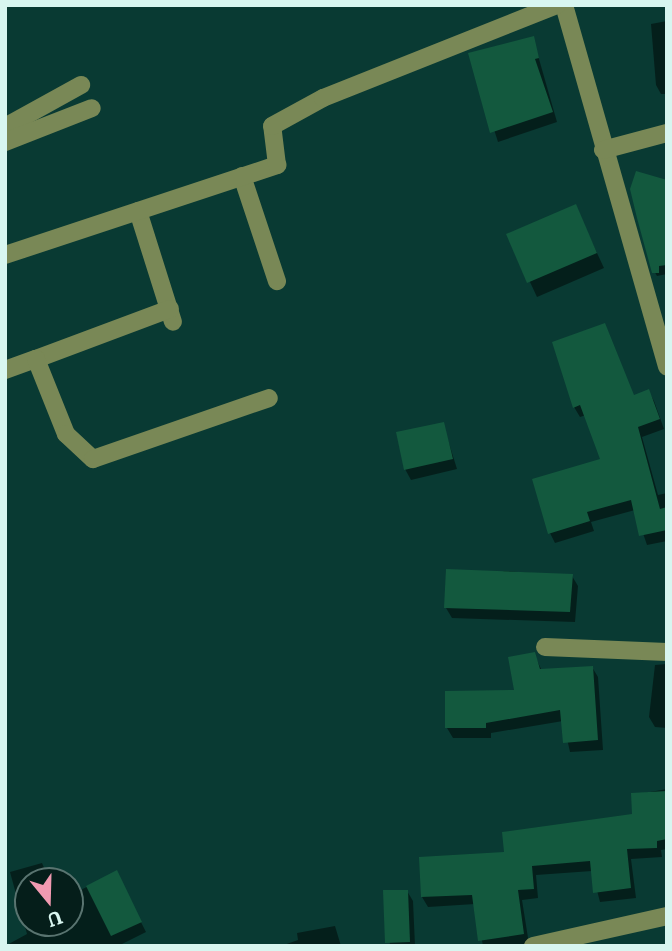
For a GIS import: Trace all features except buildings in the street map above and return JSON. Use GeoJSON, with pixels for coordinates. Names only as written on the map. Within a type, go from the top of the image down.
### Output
{"type":"FeatureCollection","features":[{"type":"Feature","properties":{"kind":"street"},"geometry":{"type":"LineString","coordinates":[[5,255],[277,165],[272,126],[323,98],[557,5]]}},
{"type":"Feature","properties":{"kind":"street"},"geometry":{"type":"LineString","coordinates":[[564,5],[603,150],[667,367]]}},
{"type":"Feature","properties":{"kind":"street"},"geometry":{"type":"LineString","coordinates":[[5,127],[81,85]]}},
{"type":"Feature","properties":{"kind":"street"},"geometry":{"type":"LineString","coordinates":[[5,142],[92,108]]}},
{"type":"Feature","properties":{"kind":"street"},"geometry":{"type":"LineString","coordinates":[[603,150],[667,132]]}},
{"type":"Feature","properties":{"kind":"street"},"geometry":{"type":"LineString","coordinates":[[242,176],[277,281]]}},
{"type":"Feature","properties":{"kind":"street"},"geometry":{"type":"LineString","coordinates":[[5,370],[172,315],[138,211]]}},
{"type":"Feature","properties":{"kind":"street"},"geometry":{"type":"LineString","coordinates":[[36,359],[66,434],[93,459],[269,398]]}},
{"type":"Feature","properties":{"kind":"street"},"geometry":{"type":"LineString","coordinates":[[545,647],[667,652]]}},
{"type":"Feature","properties":{"kind":"street"},"geometry":{"type":"LineString","coordinates":[[533,946],[667,916]]}}]}
